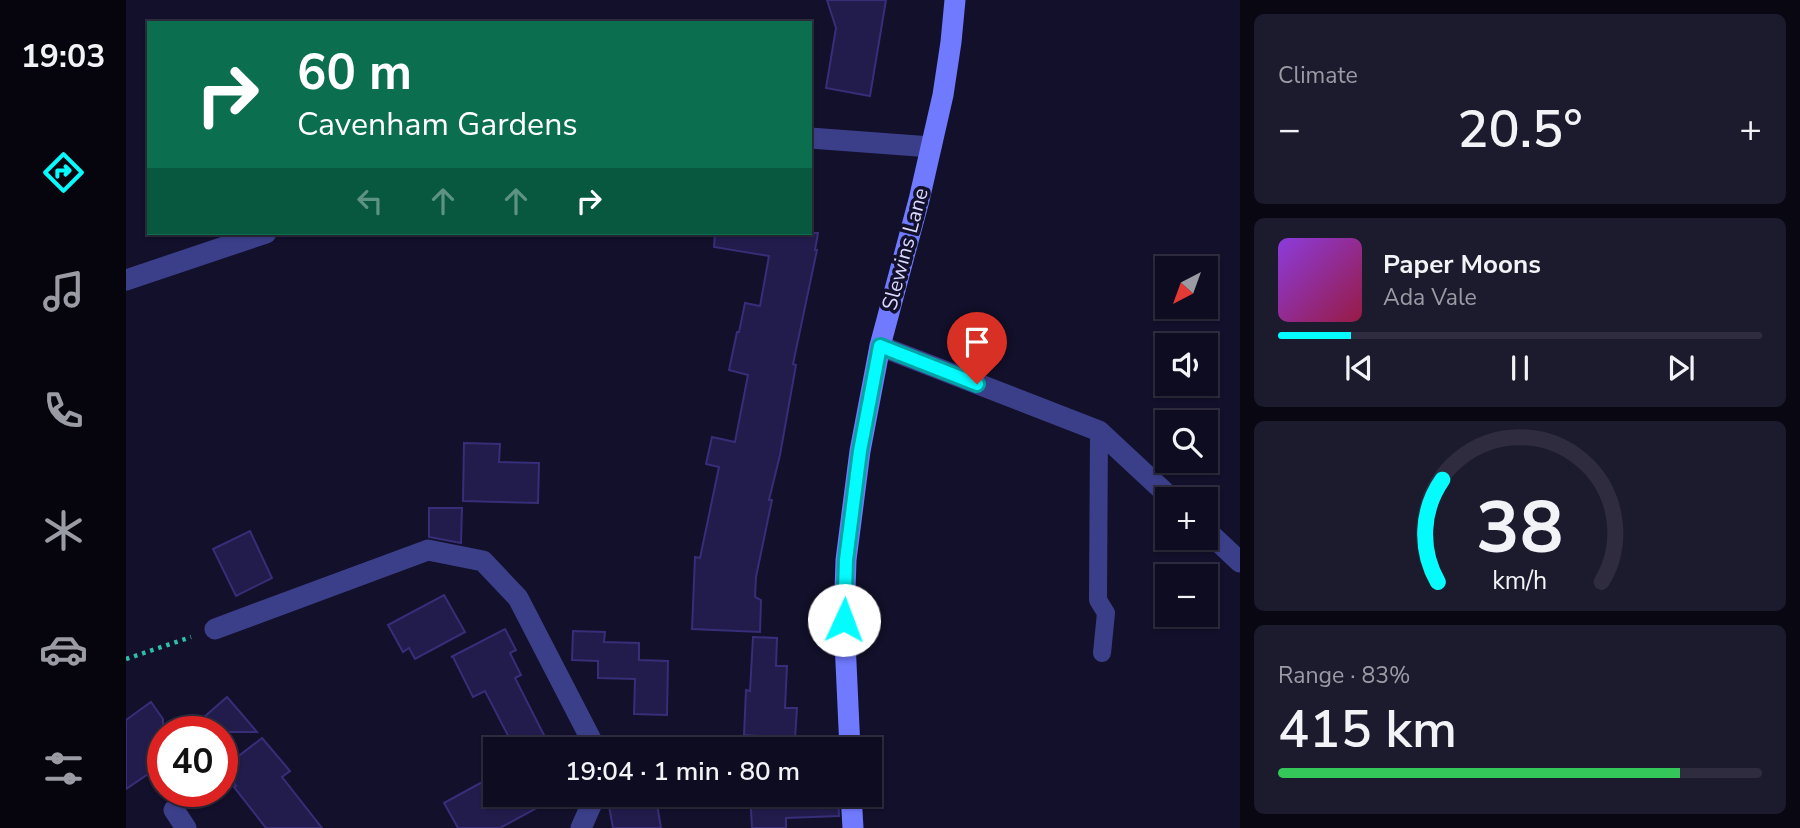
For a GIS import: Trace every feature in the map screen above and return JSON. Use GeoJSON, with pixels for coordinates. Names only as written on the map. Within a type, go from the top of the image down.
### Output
{"type":"FeatureCollection","features":[{"type":"Feature","properties":{"kind":"street","name":"Slewins Lane"},"geometry":{"type":"LineString","coordinates":[[849,737],[844,620],[846,560],[860,451],[880,346],[919,200],[943,95],[955,0]]}},
{"type":"Feature","properties":{"kind":"street"},"geometry":{"type":"LineString","coordinates":[[812,138],[931,147]]}},
{"type":"Feature","properties":{"kind":"street"},"geometry":{"type":"LineString","coordinates":[[126,279],[260,235]]}},
{"type":"Feature","properties":{"kind":"street"},"geometry":{"type":"LineString","coordinates":[[880,346],[1099,431],[1159,487]]}},
{"type":"Feature","properties":{"kind":"street"},"geometry":{"type":"LineString","coordinates":[[1218,541],[1240,562]]}},
{"type":"Feature","properties":{"kind":"street"},"geometry":{"type":"LineString","coordinates":[[215,629],[428,550],[484,561],[518,598],[590,737]]}},
{"type":"Feature","properties":{"kind":"street"},"geometry":{"type":"LineString","coordinates":[[581,828],[590,807]]}},
{"type":"Feature","properties":{"kind":"street"},"geometry":{"type":"LineString","coordinates":[[852,807],[853,828]]}},
{"type":"Feature","properties":{"kind":"street"},"geometry":{"type":"LineString","coordinates":[[173,810],[187,828]]}},
{"type":"Feature","properties":{"kind":"lane"},"geometry":{"type":"LineString","coordinates":[[1099,431],[1098,600],[1105,613],[1102,653]]}},
{"type":"Feature","properties":{"kind":"path"},"geometry":{"type":"LineString","coordinates":[[126,659],[215,629]]}},
{"type":"Feature","properties":{"kind":"building"},"geometry":{"type":"Polygon","coordinates":[[[827,0],[886,0],[870,96],[826,88],[836,28],[827,0]]]}},
{"type":"Feature","properties":{"kind":"building"},"geometry":{"type":"Polygon","coordinates":[[[818,233],[756,577],[755,597],[761,600],[760,632],[692,629],[695,557],[700,558],[719,467],[706,464],[712,437],[735,442],[748,375],[729,370],[745,303],[760,306],[769,256],[714,247],[715,235],[818,233]]]}},
{"type":"Feature","properties":{"kind":"building"},"geometry":{"type":"Polygon","coordinates":[[[464,443],[500,444],[499,462],[539,463],[538,503],[463,501],[464,443]]]}},
{"type":"Feature","properties":{"kind":"building"},"geometry":{"type":"Polygon","coordinates":[[[429,508],[462,508],[461,543],[429,537],[429,508]]]}},
{"type":"Feature","properties":{"kind":"building"},"geometry":{"type":"Polygon","coordinates":[[[250,531],[272,578],[236,596],[213,549],[250,531]]]}},
{"type":"Feature","properties":{"kind":"building"},"geometry":{"type":"Polygon","coordinates":[[[444,595],[465,632],[415,659],[409,648],[403,652],[388,625],[444,595]]]}},
{"type":"Feature","properties":{"kind":"building"},"geometry":{"type":"Polygon","coordinates":[[[505,629],[516,650],[510,653],[521,675],[515,678],[545,737],[509,737],[485,691],[473,697],[451,657],[505,629]]]}},
{"type":"Feature","properties":{"kind":"building"},"geometry":{"type":"Polygon","coordinates":[[[573,631],[605,632],[604,642],[639,643],[639,660],[668,661],[667,715],[634,714],[635,679],[598,678],[598,661],[572,660],[573,631]]]}},
{"type":"Feature","properties":{"kind":"building"},"geometry":{"type":"Polygon","coordinates":[[[753,637],[777,638],[776,666],[787,666],[785,708],[797,708],[795,737],[744,735],[746,690],[750,691],[753,637]]]}},
{"type":"Feature","properties":{"kind":"building"},"geometry":{"type":"Polygon","coordinates":[[[227,697],[257,732],[238,732],[238,716],[205,716],[227,697]]]}},
{"type":"Feature","properties":{"kind":"building"},"geometry":{"type":"Polygon","coordinates":[[[151,702],[161,716],[147,716],[147,775],[126,789],[126,720],[151,702]]]}},
{"type":"Feature","properties":{"kind":"building"},"geometry":{"type":"Polygon","coordinates":[[[262,738],[290,771],[282,777],[322,828],[266,828],[238,792],[238,756],[262,738]]]}},
{"type":"Feature","properties":{"kind":"building"},"geometry":{"type":"Polygon","coordinates":[[[483,782],[483,807],[538,807],[500,828],[458,828],[444,803],[483,782]]]}},
{"type":"Feature","properties":{"kind":"building"},"geometry":{"type":"Polygon","coordinates":[[[609,807],[658,807],[661,828],[613,828],[609,807]]]}},
{"type":"Feature","properties":{"kind":"building"},"geometry":{"type":"Polygon","coordinates":[[[751,807],[839,807],[839,816],[786,818],[786,828],[752,828],[751,807]]]}},
{"type":"Feature","properties":{"kind":"route"},"geometry":{"type":"LineString","coordinates":[[844,620],[846,560],[860,451],[880,346],[977,384]]}}]}
